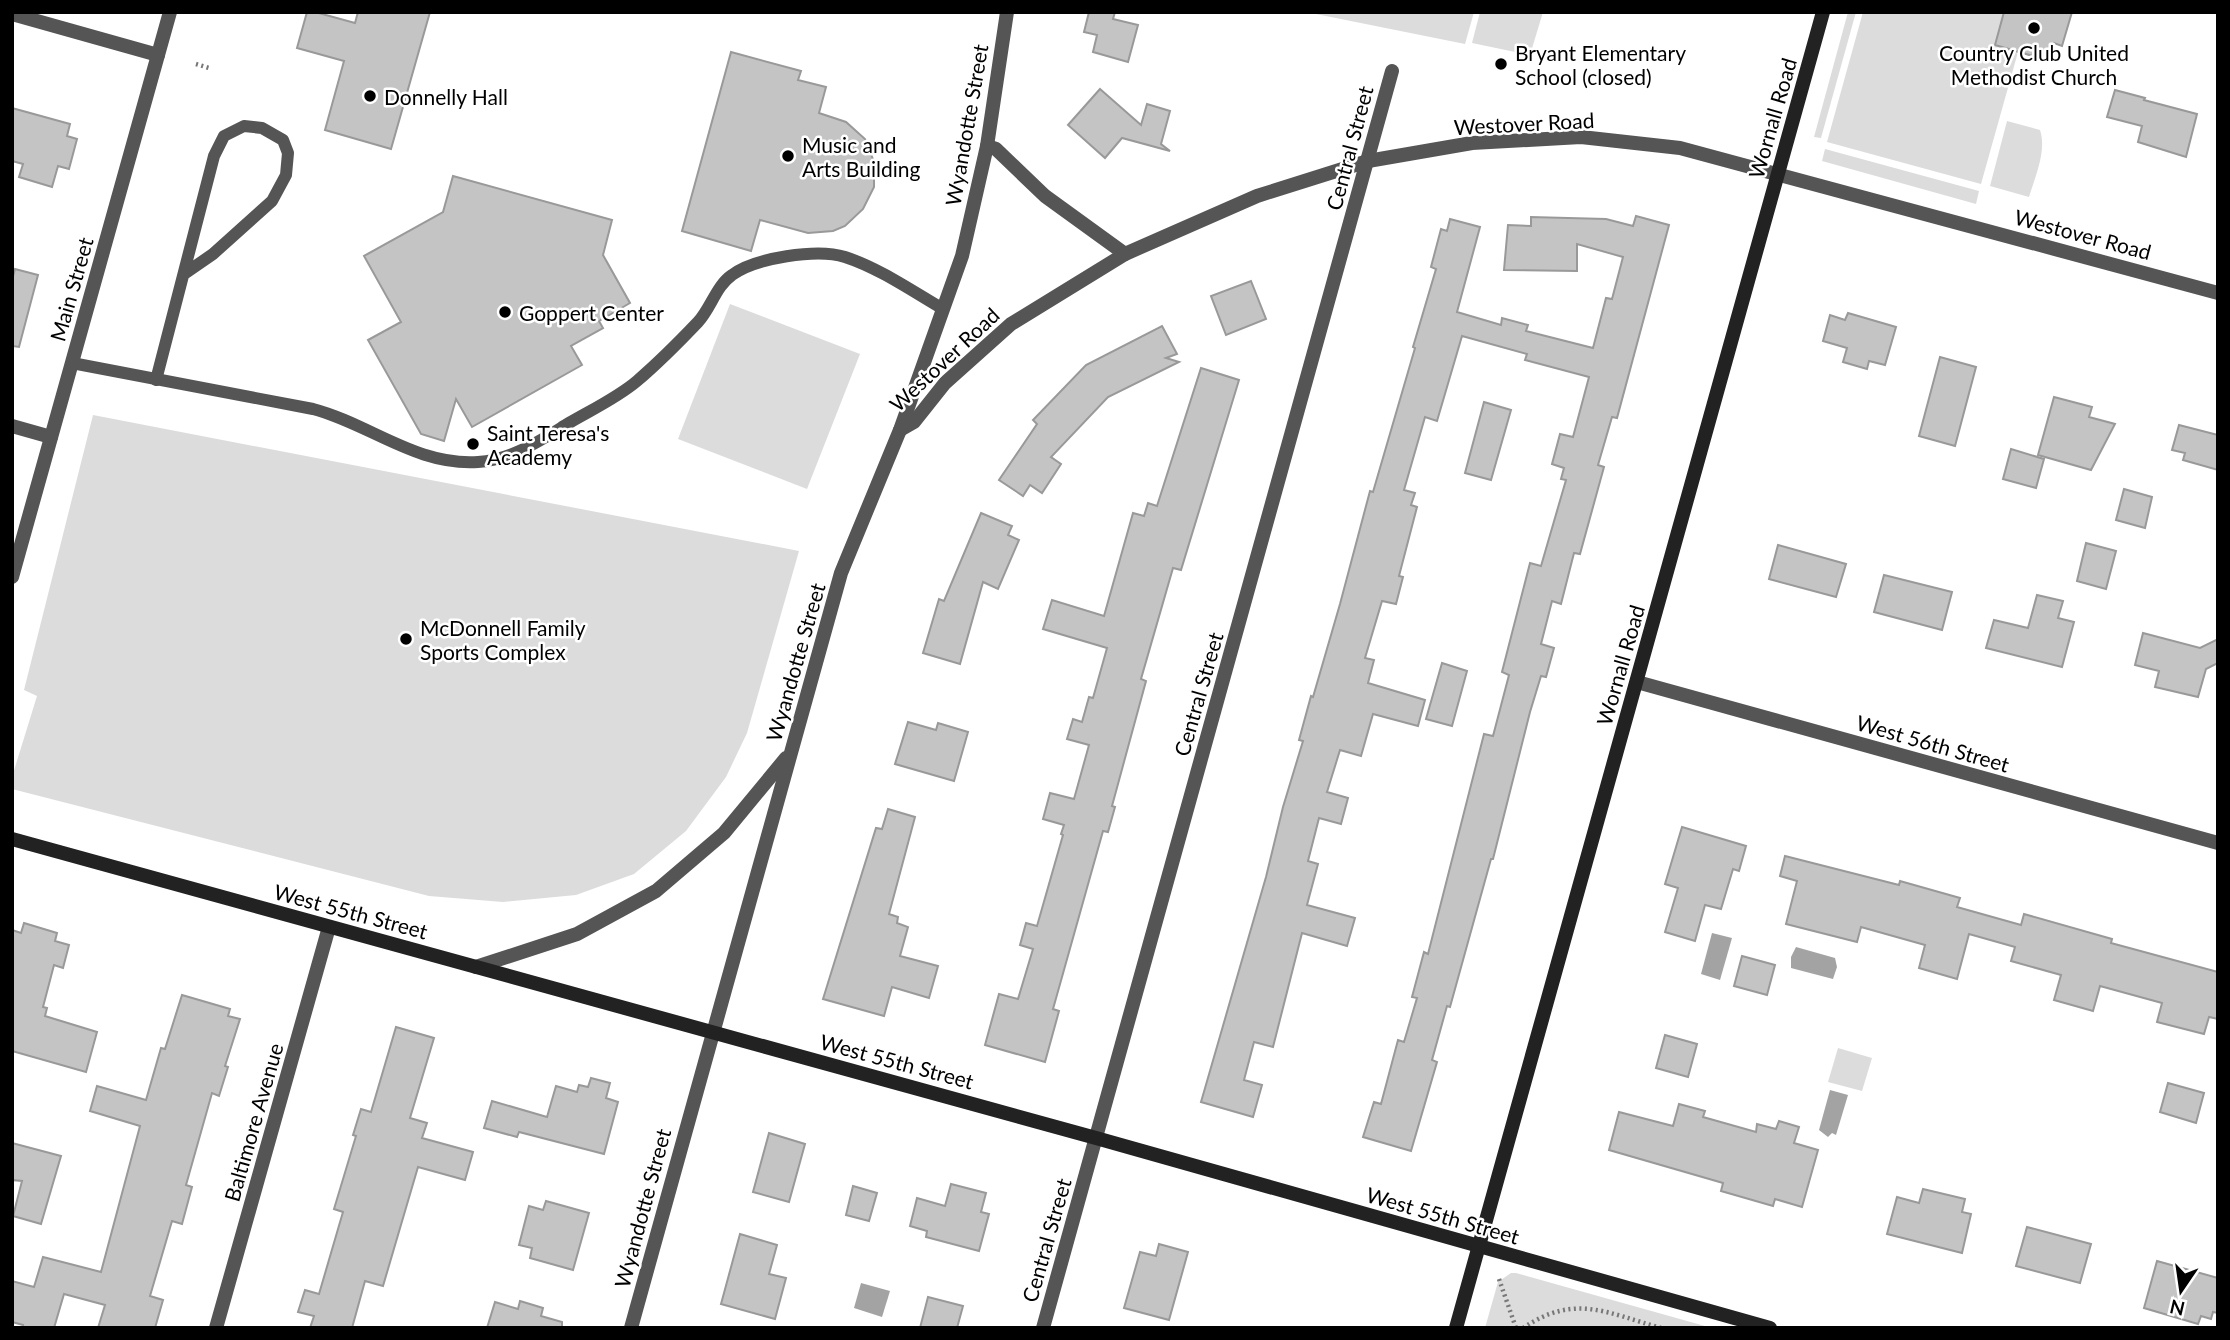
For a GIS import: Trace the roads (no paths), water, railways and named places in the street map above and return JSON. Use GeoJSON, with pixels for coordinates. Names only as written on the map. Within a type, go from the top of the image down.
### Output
{"type":"FeatureCollection","features":[{"type":"Feature","properties":{"kind":"main road","name":"Wornall Road"},"geometry":{"type":"LineString","coordinates":[[1456,1328],[1823,12]]}},
{"type":"Feature","properties":{"kind":"main road","name":"West 55th Street"},"geometry":{"type":"LineString","coordinates":[[12,839],[1096,1138],[1770,1328]]}},
{"type":"Feature","properties":{"kind":"street","name":"Main Street"},"geometry":{"type":"LineString","coordinates":[[12,577],[170,12]]}},
{"type":"Feature","properties":{"kind":"street","name":"Wyandotte Street"},"geometry":{"type":"LineString","coordinates":[[631,1328],[841,573],[900,430],[962,256],[987,146],[1007,12]]}},
{"type":"Feature","properties":{"kind":"street"},"geometry":{"type":"LineString","coordinates":[[12,14],[158,55]]}},
{"type":"Feature","properties":{"kind":"street","name":"Central Street"},"geometry":{"type":"LineString","coordinates":[[1043,1328],[1392,71]]}},
{"type":"Feature","properties":{"kind":"street","name":"Westover Road"},"geometry":{"type":"LineString","coordinates":[[900,430],[914,422],[945,383],[1012,324],[1125,254],[1257,196],[1368,161],[1472,143],[1581,137],[1680,148],[2218,293]]}},
{"type":"Feature","properties":{"kind":"street"},"geometry":{"type":"LineString","coordinates":[[987,146],[996,149],[1045,196],[1125,254]]}},
{"type":"Feature","properties":{"kind":"street"},"geometry":{"type":"LineString","coordinates":[[12,426],[51,437]]}},
{"type":"Feature","properties":{"kind":"street","name":"West 56th Street"},"geometry":{"type":"LineString","coordinates":[[1637,682],[2218,843]]}},
{"type":"Feature","properties":{"kind":"street"},"geometry":{"type":"LineString","coordinates":[[476,967],[577,934],[656,891],[724,834],[791,752]]}},
{"type":"Feature","properties":{"kind":"street","name":"Baltimore Avenue"},"geometry":{"type":"LineString","coordinates":[[216,1328],[329,927]]}},
{"type":"Feature","properties":{"kind":"lane"},"geometry":{"type":"LineString","coordinates":[[156,380],[214,156],[224,136],[244,126],[262,128],[283,140],[288,153],[286,175],[272,201],[213,254],[184,274]]}},
{"type":"Feature","properties":{"kind":"lane"},"geometry":{"type":"LineString","coordinates":[[72,363],[313,409],[337,415],[412,452],[444,460],[479,462],[522,452],[635,383],[700,319],[730,276],[752,265],[788,256],[844,256],[943,309]]}},
{"type":"Feature","properties":{"kind":"place","name":"Country Club United Methodist Church"},"geometry":{"type":"Point","coordinates":[2034,28]}},
{"type":"Feature","properties":{"kind":"place","name":"Bryant Elementary School (closed)"},"geometry":{"type":"Point","coordinates":[1501,64]}},
{"type":"Feature","properties":{"kind":"place","name":"Donnelly Hall"},"geometry":{"type":"Point","coordinates":[370,96]}},
{"type":"Feature","properties":{"kind":"place","name":"Music and Arts Building"},"geometry":{"type":"Point","coordinates":[788,156]}},
{"type":"Feature","properties":{"kind":"place","name":"Goppert Center"},"geometry":{"type":"Point","coordinates":[505,312]}},
{"type":"Feature","properties":{"kind":"place","name":"Saint Teresa's Academy"},"geometry":{"type":"Point","coordinates":[473,444]}},
{"type":"Feature","properties":{"kind":"place","name":"McDonnell Family Sports Complex"},"geometry":{"type":"Point","coordinates":[406,639]}}]}
